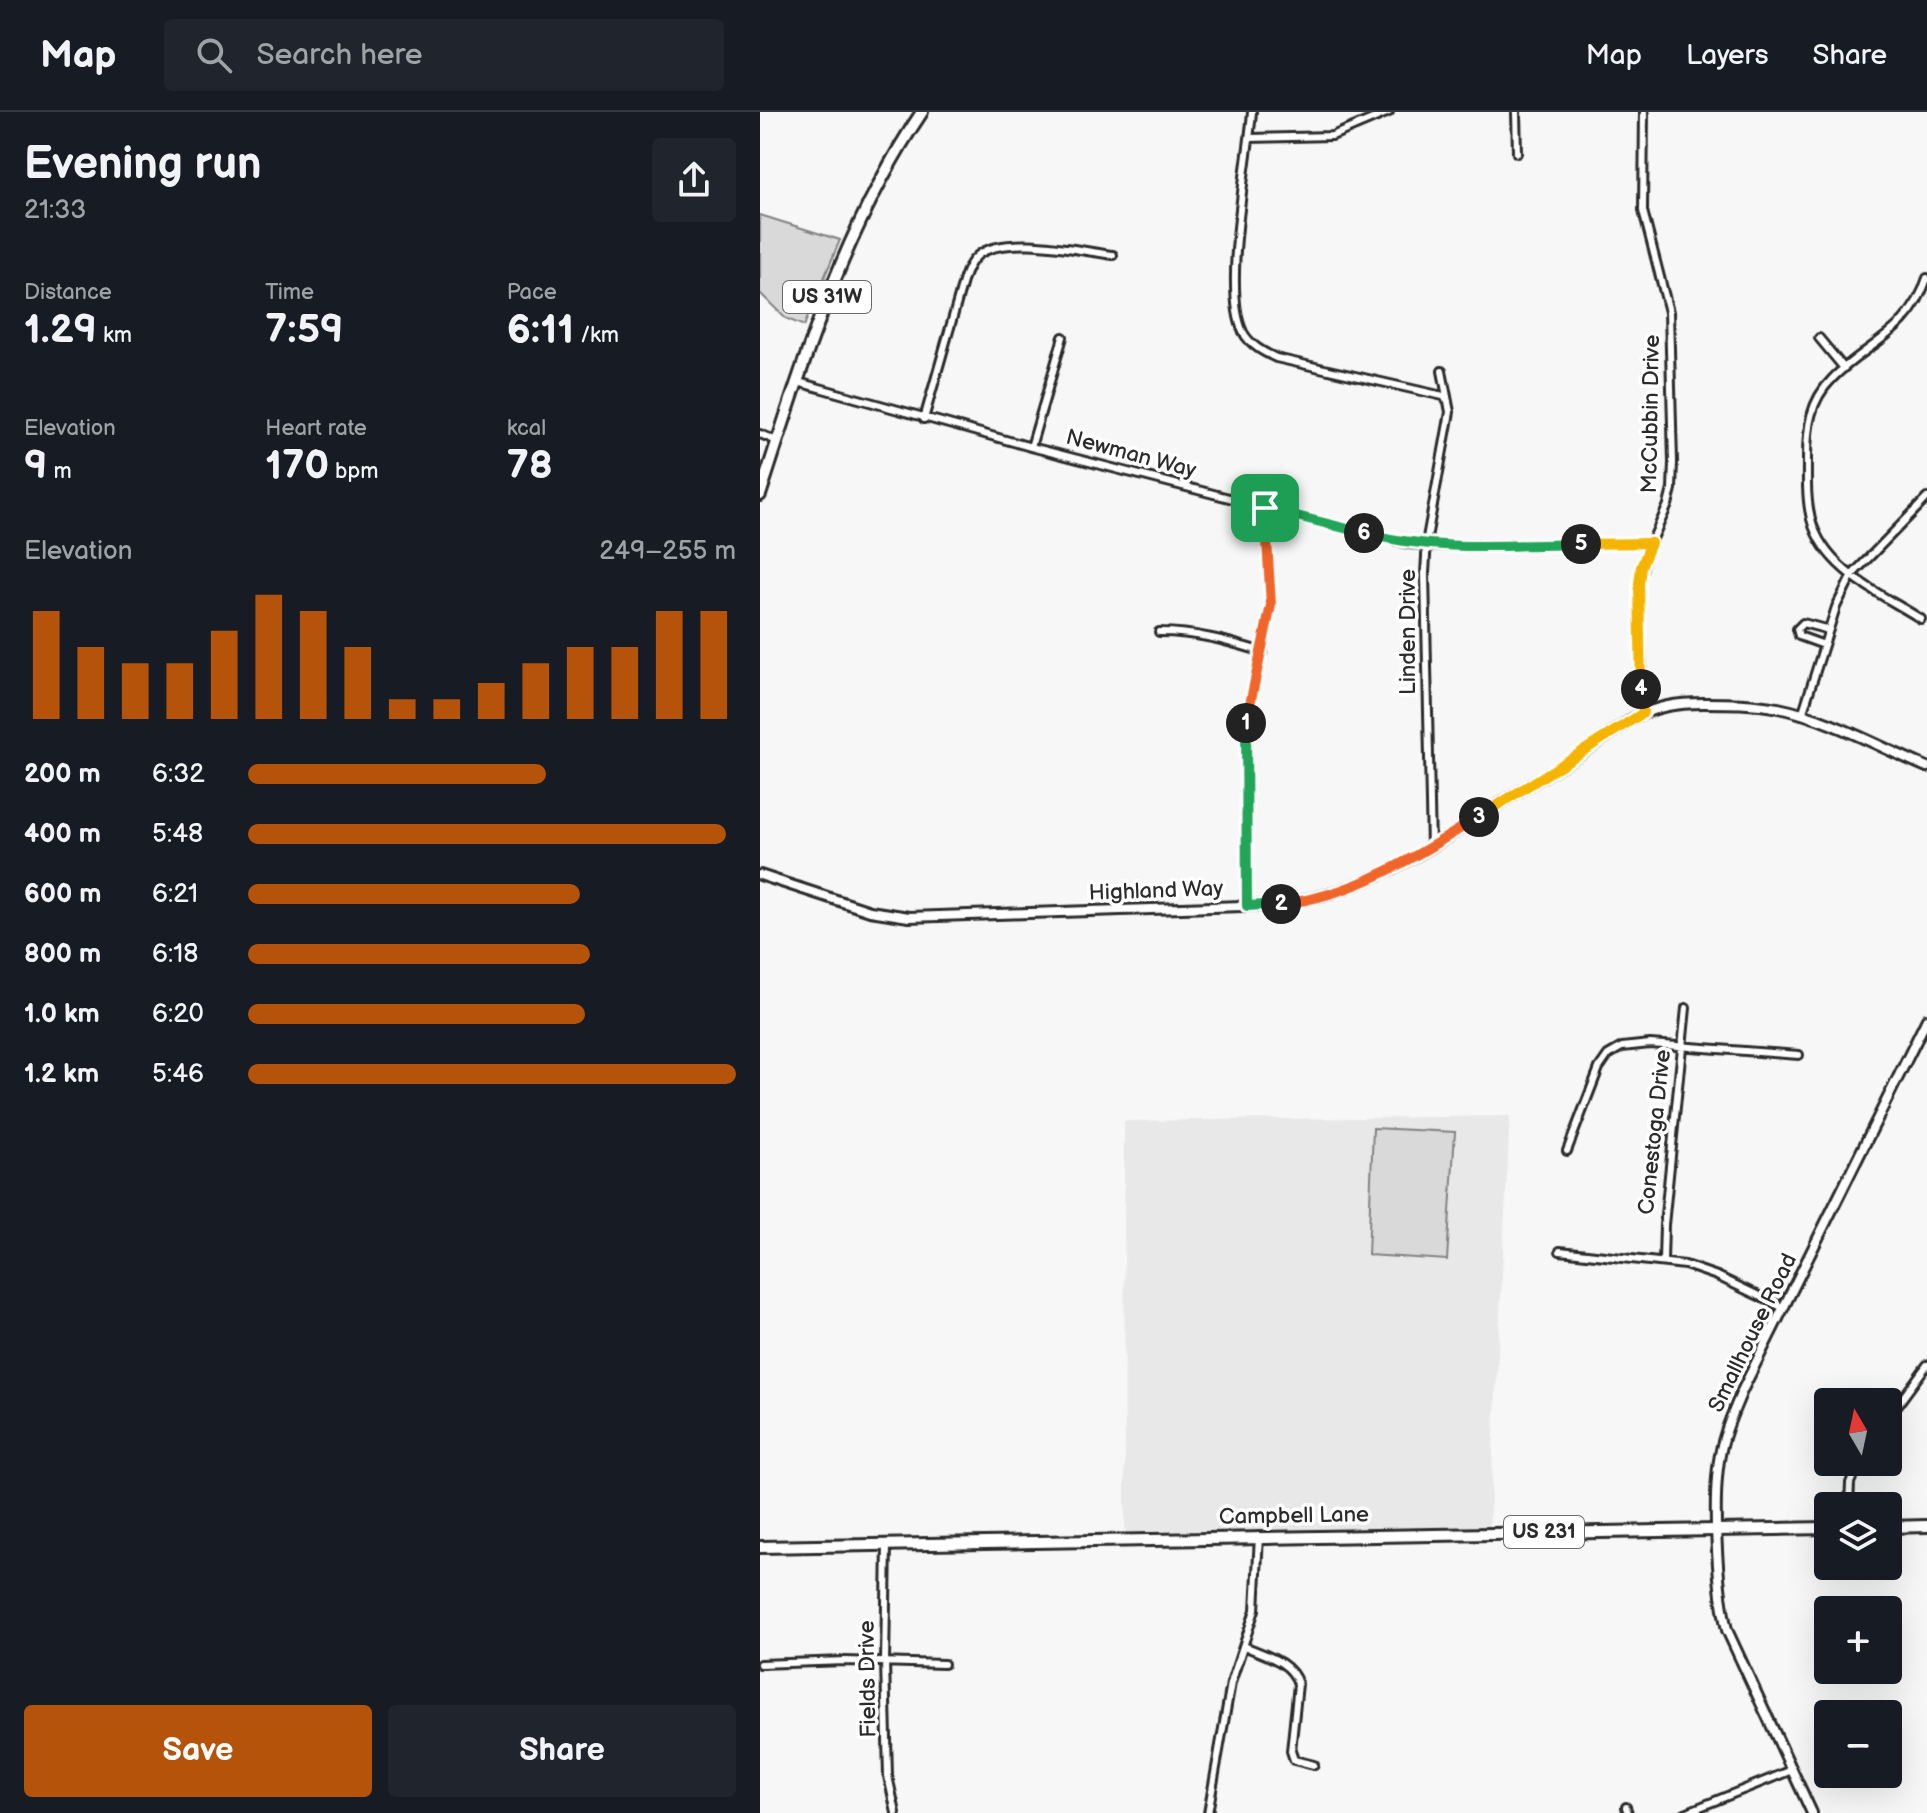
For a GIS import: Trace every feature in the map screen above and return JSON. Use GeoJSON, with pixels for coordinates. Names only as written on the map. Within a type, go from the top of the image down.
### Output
{"type":"FeatureCollection","features":[{"type":"Feature","properties":{"kind":"main road","name":"US 31W"},"geometry":{"type":"LineString","coordinates":[[760,495],[812,335],[847,247],[874,192],[922,112]]}},
{"type":"Feature","properties":{"kind":"main road"},"geometry":{"type":"LineString","coordinates":[[1902,1527],[1927,1526]]}},
{"type":"Feature","properties":{"kind":"main road","name":"Campbell Lane"},"geometry":{"type":"LineString","coordinates":[[760,1547],[1814,1528]]}},
{"type":"Feature","properties":{"kind":"street"},"geometry":{"type":"LineString","coordinates":[[1252,112],[1234,285],[1239,322],[1245,336],[1259,349],[1276,358],[1443,396],[1450,404]]}},
{"type":"Feature","properties":{"kind":"street"},"geometry":{"type":"LineString","coordinates":[[1250,138],[1332,136],[1389,112]]}},
{"type":"Feature","properties":{"kind":"street"},"geometry":{"type":"LineString","coordinates":[[1516,112],[1517,153]]}},
{"type":"Feature","properties":{"kind":"street","name":"McCubbin Drive"},"geometry":{"type":"LineString","coordinates":[[1643,713],[1641,567],[1670,496],[1673,462],[1669,312],[1643,211],[1644,112]]}},
{"type":"Feature","properties":{"kind":"street"},"geometry":{"type":"LineString","coordinates":[[924,419],[964,278],[976,257],[991,250],[1022,244],[1113,255]]}},
{"type":"Feature","properties":{"kind":"street"},"geometry":{"type":"LineString","coordinates":[[1921,619],[1835,562],[1817,538],[1807,496],[1810,415],[1829,382],[1843,367],[1897,329],[1916,305],[1927,278]]}},
{"type":"Feature","properties":{"kind":"street"},"geometry":{"type":"LineString","coordinates":[[1031,447],[1063,337]]}},
{"type":"Feature","properties":{"kind":"street"},"geometry":{"type":"LineString","coordinates":[[1819,338],[1843,367]]}},
{"type":"Feature","properties":{"kind":"street","name":"Linden Drive"},"geometry":{"type":"LineString","coordinates":[[1431,848],[1426,545],[1450,404],[1442,371]]}},
{"type":"Feature","properties":{"kind":"street","name":"Newman Way"},"geometry":{"type":"LineString","coordinates":[[798,382],[924,419],[1396,542],[1426,545],[1651,543]]}},
{"type":"Feature","properties":{"kind":"street"},"geometry":{"type":"LineString","coordinates":[[760,434],[777,441]]}},
{"type":"Feature","properties":{"kind":"street"},"geometry":{"type":"LineString","coordinates":[[1801,715],[1829,630],[1852,575],[1927,498]]}},
{"type":"Feature","properties":{"kind":"street"},"geometry":{"type":"LineString","coordinates":[[1247,906],[1245,743],[1248,705],[1263,652],[1271,594],[1265,508]]}},
{"type":"Feature","properties":{"kind":"street"},"geometry":{"type":"LineString","coordinates":[[1824,645],[1799,636],[1797,629],[1803,623],[1829,630]]}},
{"type":"Feature","properties":{"kind":"street"},"geometry":{"type":"LineString","coordinates":[[1159,632],[1213,636],[1263,652]]}},
{"type":"Feature","properties":{"kind":"street","name":"Highland Way"},"geometry":{"type":"LineString","coordinates":[[760,875],[870,911],[909,917],[1297,903],[1333,895],[1431,848],[1643,713],[1671,704],[1727,703],[1779,708],[1927,767]]}},
{"type":"Feature","properties":{"kind":"street","name":"Conestoga Drive"},"geometry":{"type":"LineString","coordinates":[[1663,1261],[1686,1008]]}},
{"type":"Feature","properties":{"kind":"street","name":"Smallhouse Road"},"geometry":{"type":"LineString","coordinates":[[1812,1813],[1727,1630],[1721,1599],[1717,1472],[1729,1422],[1927,1019]]}},
{"type":"Feature","properties":{"kind":"street"},"geometry":{"type":"LineString","coordinates":[[1567,1151],[1599,1068],[1608,1055],[1619,1048],[1636,1044],[1799,1055]]}},
{"type":"Feature","properties":{"kind":"street"},"geometry":{"type":"LineString","coordinates":[[1560,1251],[1663,1261],[1701,1270],[1784,1308]]}},
{"type":"Feature","properties":{"kind":"street"},"geometry":{"type":"LineString","coordinates":[[1902,1399],[1927,1365]]}},
{"type":"Feature","properties":{"kind":"street"},"geometry":{"type":"LineString","coordinates":[[1208,1813],[1228,1695],[1256,1601],[1259,1536]]}},
{"type":"Feature","properties":{"kind":"street","name":"Fields Drive"},"geometry":{"type":"LineString","coordinates":[[887,1544],[885,1662],[888,1776],[896,1813]]}},
{"type":"Feature","properties":{"kind":"street"},"geometry":{"type":"LineString","coordinates":[[1244,1646],[1287,1666],[1295,1674],[1298,1684],[1291,1751],[1294,1760],[1314,1765]]}},
{"type":"Feature","properties":{"kind":"street"},"geometry":{"type":"LineString","coordinates":[[760,1664],[944,1664]]}},
{"type":"Feature","properties":{"kind":"street"},"geometry":{"type":"LineString","coordinates":[[1685,1813],[1792,1770]]}},
{"type":"Feature","properties":{"kind":"shaded area"},"geometry":{"type":"Polygon","coordinates":[[[760,215],[840,240],[804,326],[785,318],[760,293],[760,215]]]}},
{"type":"Feature","properties":{"kind":"shaded area"},"geometry":{"type":"Polygon","coordinates":[[[1510,1116],[1489,1533],[1125,1539],[1124,1121],[1510,1116]]]}},
{"type":"Feature","properties":{"kind":"shaded area"},"geometry":{"type":"Polygon","coordinates":[[[1373,1128],[1455,1132],[1447,1260],[1368,1255],[1373,1128]]]}},
{"type":"Feature","properties":{"kind":"route"},"geometry":{"type":"LineString","coordinates":[[1265,508],[1408,544],[1651,543],[1641,567],[1639,584],[1643,713],[1431,848],[1378,876],[1333,895],[1297,903],[1247,906],[1245,743],[1248,705],[1263,652],[1271,605],[1265,508]]}}]}
